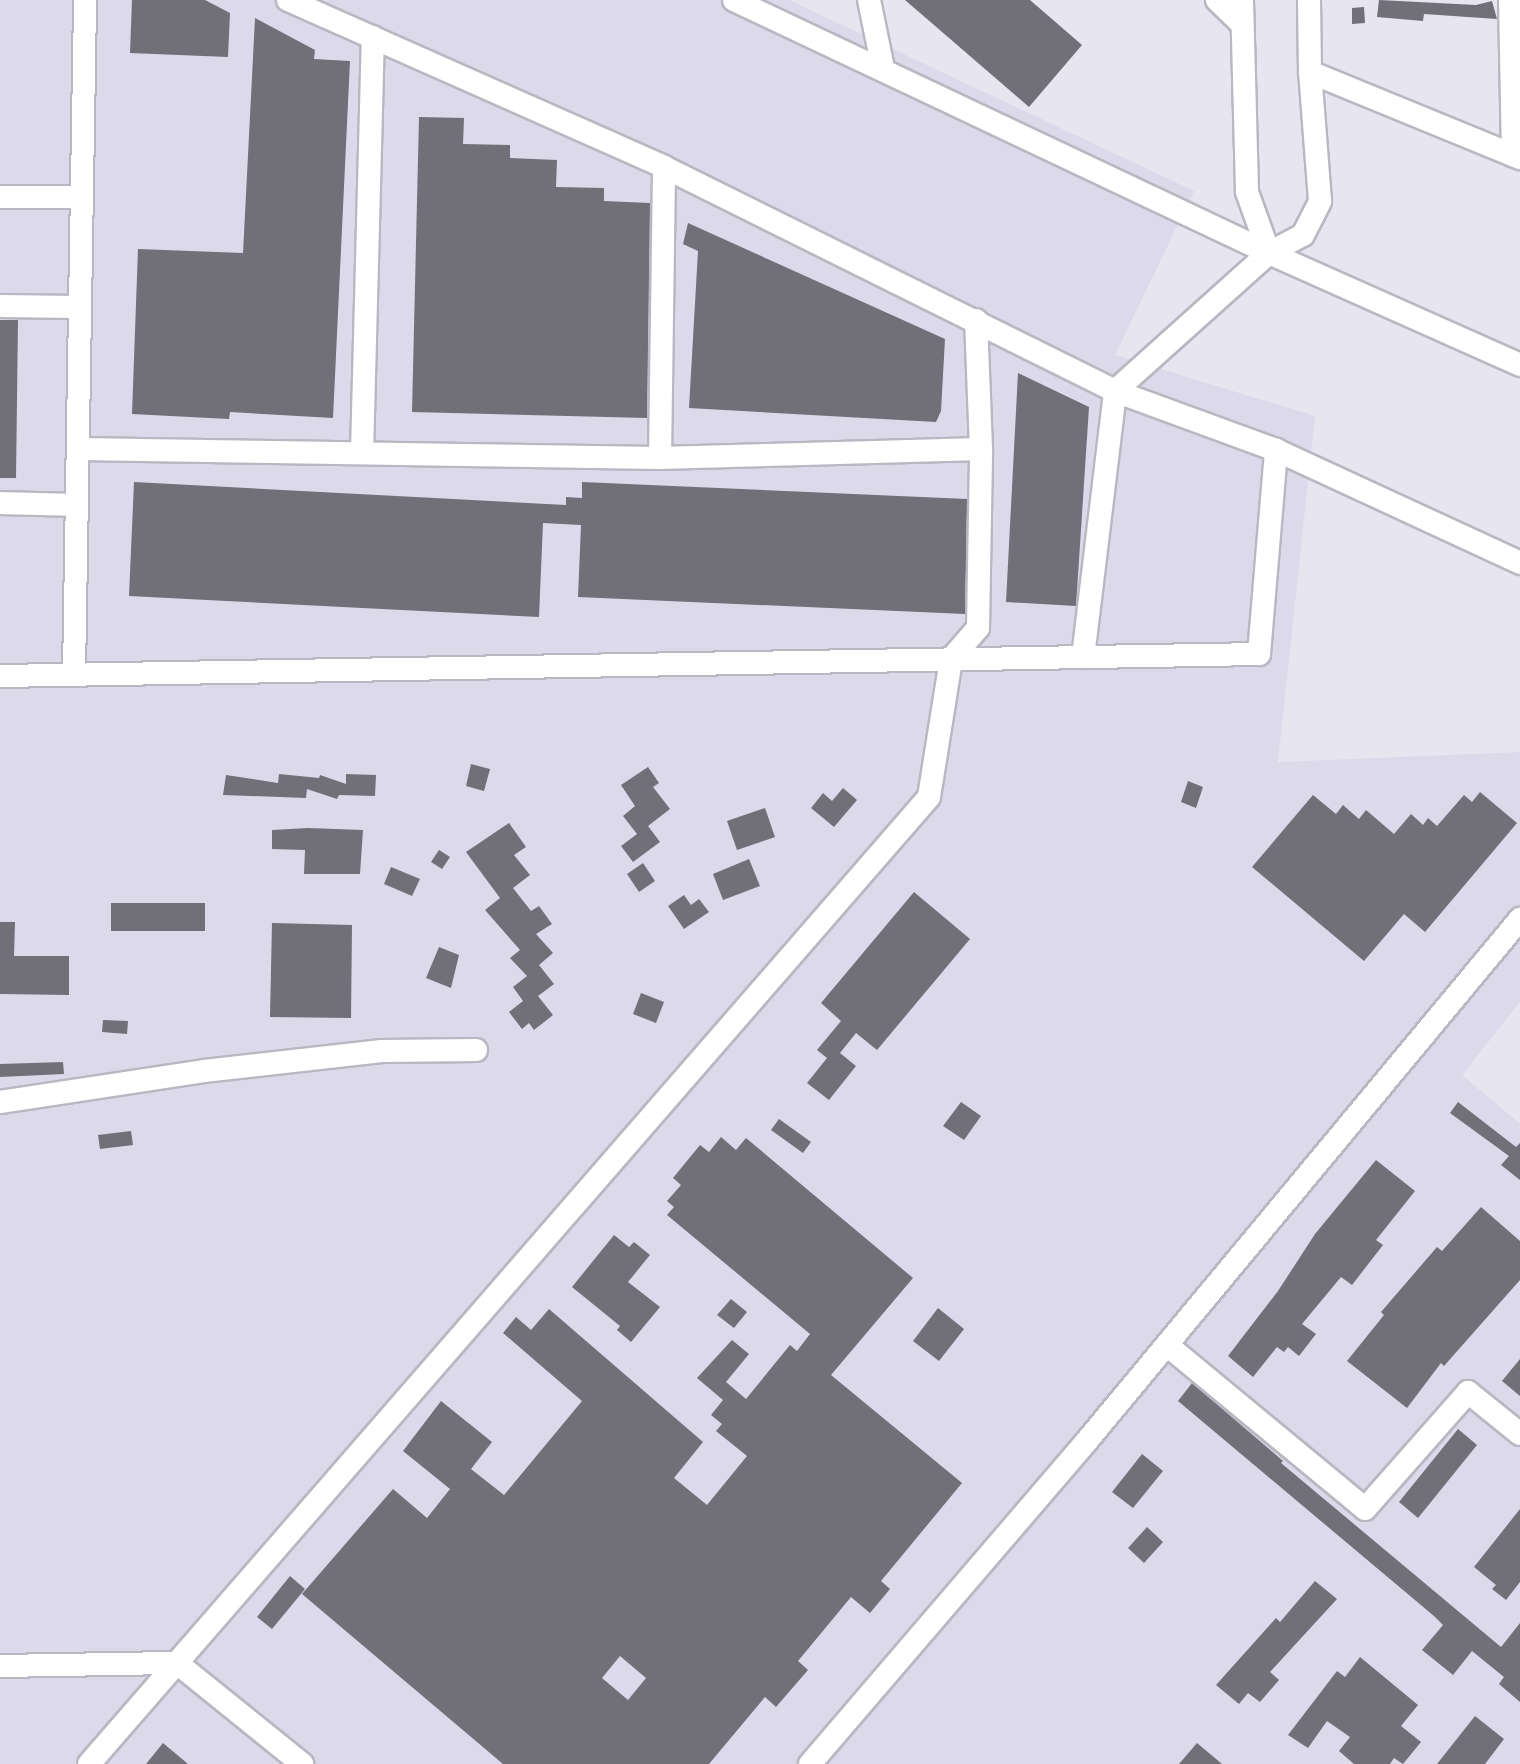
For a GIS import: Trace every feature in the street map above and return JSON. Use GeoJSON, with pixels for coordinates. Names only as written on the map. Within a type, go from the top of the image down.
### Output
{"type":"FeatureCollection","features":[{"type":"Feature","properties":{"kind":"street"},"geometry":{"type":"LineString","coordinates":[[74,674],[78,307],[85,0]]}},
{"type":"Feature","properties":{"kind":"street"},"geometry":{"type":"LineString","coordinates":[[288,0],[664,167],[1115,391],[1276,450],[1520,563]]}},
{"type":"Feature","properties":{"kind":"street"},"geometry":{"type":"LineString","coordinates":[[734,0],[883,68],[1269,253],[1520,366]]}},
{"type":"Feature","properties":{"kind":"street"},"geometry":{"type":"LineString","coordinates":[[869,0],[883,68]]}},
{"type":"Feature","properties":{"kind":"street"},"geometry":{"type":"LineString","coordinates":[[1217,0],[1242,24]]}},
{"type":"Feature","properties":{"kind":"street"},"geometry":{"type":"LineString","coordinates":[[1242,0],[1247,192],[1269,253]]}},
{"type":"Feature","properties":{"kind":"street"},"geometry":{"type":"LineString","coordinates":[[1083,657],[1115,391],[1269,253],[1303,235],[1320,201],[1310,72],[1309,0]]}},
{"type":"Feature","properties":{"kind":"street"},"geometry":{"type":"LineString","coordinates":[[1310,72],[1517,157],[1510,0]]}},
{"type":"Feature","properties":{"kind":"street"},"geometry":{"type":"LineString","coordinates":[[362,453],[373,37]]}},
{"type":"Feature","properties":{"kind":"street"},"geometry":{"type":"LineString","coordinates":[[660,458],[664,167]]}},
{"type":"Feature","properties":{"kind":"street"},"geometry":{"type":"LineString","coordinates":[[0,197],[82,197]]}},
{"type":"Feature","properties":{"kind":"street"},"geometry":{"type":"LineString","coordinates":[[0,306],[78,307]]}},
{"type":"Feature","properties":{"kind":"street"},"geometry":{"type":"LineString","coordinates":[[89,1764],[929,797],[951,659],[978,628],[981,449],[976,320]]}},
{"type":"Feature","properties":{"kind":"street"},"geometry":{"type":"LineString","coordinates":[[78,449],[660,458],[981,449]]}},
{"type":"Feature","properties":{"kind":"street"},"geometry":{"type":"LineString","coordinates":[[0,676],[1259,654],[1276,450]]}},
{"type":"Feature","properties":{"kind":"street"},"geometry":{"type":"LineString","coordinates":[[0,504],[77,505]]}},
{"type":"Feature","properties":{"kind":"street"},"geometry":{"type":"LineString","coordinates":[[810,1764],[1167,1345],[1520,919]]}},
{"type":"Feature","properties":{"kind":"street"},"geometry":{"type":"LineString","coordinates":[[0,1102],[204,1071],[382,1052],[476,1050]]}},
{"type":"Feature","properties":{"kind":"street"},"geometry":{"type":"LineString","coordinates":[[1167,1345],[1365,1509],[1468,1392],[1520,1434]]}},
{"type":"Feature","properties":{"kind":"street"},"geometry":{"type":"LineString","coordinates":[[0,1666],[177,1663],[302,1764]]}},
{"type":"Feature","properties":{"kind":"shaded area"},"geometry":{"type":"Polygon","coordinates":[[[0,0],[789,0],[1194,191],[1115,355],[1315,416],[1278,762],[1520,752],[1520,1002],[1462,1075],[1520,1124],[1520,1764],[0,1764],[0,0]]]}},
{"type":"Feature","properties":{"kind":"building"},"geometry":{"type":"Polygon","coordinates":[[[132,0],[205,0],[230,13],[228,57],[130,53],[132,0]]]}},
{"type":"Feature","properties":{"kind":"building"},"geometry":{"type":"Polygon","coordinates":[[[905,0],[1030,0],[1082,45],[1029,107],[905,0]]]}},
{"type":"Feature","properties":{"kind":"building"},"geometry":{"type":"Polygon","coordinates":[[[1379,0],[1476,5],[1492,1],[1497,19],[1424,14],[1423,21],[1377,17],[1379,0]]]}},
{"type":"Feature","properties":{"kind":"building"},"geometry":{"type":"Polygon","coordinates":[[[1364,7],[1365,23],[1352,24],[1352,8],[1364,7]]]}},
{"type":"Feature","properties":{"kind":"building"},"geometry":{"type":"Polygon","coordinates":[[[255,18],[315,50],[314,59],[350,61],[333,418],[230,412],[229,419],[132,414],[138,249],[243,253],[255,18]]]}},
{"type":"Feature","properties":{"kind":"building"},"geometry":{"type":"Polygon","coordinates":[[[419,117],[464,118],[463,144],[510,145],[510,158],[557,160],[556,187],[604,188],[604,201],[650,203],[647,418],[412,412],[419,117]]]}},
{"type":"Feature","properties":{"kind":"building"},"geometry":{"type":"Polygon","coordinates":[[[688,223],[945,339],[941,411],[936,422],[689,408],[698,251],[683,244],[688,223]]]}},
{"type":"Feature","properties":{"kind":"building"},"geometry":{"type":"Polygon","coordinates":[[[0,320],[18,320],[16,478],[0,478],[0,320]]]}},
{"type":"Feature","properties":{"kind":"building"},"geometry":{"type":"Polygon","coordinates":[[[1018,373],[1089,407],[1076,606],[1006,602],[1018,373]]]}},
{"type":"Feature","properties":{"kind":"building"},"geometry":{"type":"Polygon","coordinates":[[[134,482],[566,505],[566,497],[582,498],[582,482],[967,499],[965,614],[578,597],[581,525],[543,523],[539,617],[129,596],[134,482]]]}},
{"type":"Feature","properties":{"kind":"building"},"geometry":{"type":"Polygon","coordinates":[[[471,764],[490,769],[484,791],[466,786],[471,764]]]}},
{"type":"Feature","properties":{"kind":"building"},"geometry":{"type":"Polygon","coordinates":[[[648,767],[659,783],[653,787],[670,809],[648,826],[660,842],[633,862],[621,846],[637,834],[623,816],[635,806],[621,785],[648,767]]]}},
{"type":"Feature","properties":{"kind":"building"},"geometry":{"type":"Polygon","coordinates":[[[279,774],[319,778],[320,775],[346,784],[346,774],[376,775],[375,796],[339,795],[337,799],[307,789],[306,798],[223,795],[226,775],[278,783],[279,774]]]}},
{"type":"Feature","properties":{"kind":"building"},"geometry":{"type":"Polygon","coordinates":[[[1188,781],[1203,787],[1196,808],[1181,802],[1188,781]]]}},
{"type":"Feature","properties":{"kind":"building"},"geometry":{"type":"Polygon","coordinates":[[[843,788],[857,800],[834,827],[811,808],[823,793],[832,801],[843,788]]]}},
{"type":"Feature","properties":{"kind":"building"},"geometry":{"type":"Polygon","coordinates":[[[1480,792],[1517,823],[1425,932],[1404,914],[1364,961],[1252,867],[1313,795],[1336,814],[1343,805],[1359,819],[1366,810],[1394,834],[1411,814],[1423,825],[1428,818],[1437,826],[1464,795],[1472,802],[1480,792]]]}},
{"type":"Feature","properties":{"kind":"building"},"geometry":{"type":"Polygon","coordinates":[[[765,808],[775,837],[737,850],[727,821],[765,808]]]}},
{"type":"Feature","properties":{"kind":"building"},"geometry":{"type":"Polygon","coordinates":[[[509,823],[526,847],[514,855],[530,875],[513,888],[531,911],[539,906],[552,924],[536,934],[553,953],[539,965],[554,984],[538,996],[553,1015],[534,1030],[529,1023],[522,1029],[509,1012],[523,1001],[513,987],[527,976],[510,958],[520,950],[485,910],[500,898],[466,852],[509,823]]]}},
{"type":"Feature","properties":{"kind":"building"},"geometry":{"type":"Polygon","coordinates":[[[308,828],[363,830],[360,874],[304,874],[305,850],[272,849],[272,830],[308,828]]]}},
{"type":"Feature","properties":{"kind":"building"},"geometry":{"type":"Polygon","coordinates":[[[439,850],[450,857],[442,869],[431,862],[439,850]]]}},
{"type":"Feature","properties":{"kind":"building"},"geometry":{"type":"Polygon","coordinates":[[[749,859],[760,886],[723,900],[713,874],[749,859]]]}},
{"type":"Feature","properties":{"kind":"building"},"geometry":{"type":"Polygon","coordinates":[[[643,863],[655,881],[639,892],[627,874],[643,863]]]}},
{"type":"Feature","properties":{"kind":"building"},"geometry":{"type":"Polygon","coordinates":[[[391,867],[420,879],[412,896],[384,884],[391,867]]]}},
{"type":"Feature","properties":{"kind":"building"},"geometry":{"type":"Polygon","coordinates":[[[914,892],[970,939],[877,1050],[856,1033],[840,1053],[856,1066],[829,1100],[807,1083],[827,1058],[817,1050],[841,1021],[821,1003],[914,892]]]}},
{"type":"Feature","properties":{"kind":"building"},"geometry":{"type":"Polygon","coordinates":[[[684,895],[691,905],[699,899],[709,912],[684,929],[668,906],[684,895]]]}},
{"type":"Feature","properties":{"kind":"building"},"geometry":{"type":"Polygon","coordinates":[[[111,903],[205,903],[205,931],[111,931],[111,903]]]}},
{"type":"Feature","properties":{"kind":"building"},"geometry":{"type":"Polygon","coordinates":[[[0,922],[15,922],[14,956],[69,956],[69,995],[0,994],[0,922]]]}},
{"type":"Feature","properties":{"kind":"building"},"geometry":{"type":"Polygon","coordinates":[[[272,923],[352,925],[351,1018],[270,1017],[272,923]]]}},
{"type":"Feature","properties":{"kind":"building"},"geometry":{"type":"Polygon","coordinates":[[[439,947],[459,955],[451,988],[426,978],[439,947]]]}},
{"type":"Feature","properties":{"kind":"building"},"geometry":{"type":"Polygon","coordinates":[[[641,993],[664,1002],[656,1023],[633,1014],[641,993]]]}},
{"type":"Feature","properties":{"kind":"building"},"geometry":{"type":"Polygon","coordinates":[[[103,1020],[128,1021],[127,1034],[102,1032],[103,1020]]]}},
{"type":"Feature","properties":{"kind":"building"},"geometry":{"type":"Polygon","coordinates":[[[63,1062],[64,1074],[0,1077],[0,1064],[63,1062]]]}},
{"type":"Feature","properties":{"kind":"building"},"geometry":{"type":"Polygon","coordinates":[[[961,1102],[981,1116],[964,1140],[943,1126],[961,1102]]]}},
{"type":"Feature","properties":{"kind":"building"},"geometry":{"type":"Polygon","coordinates":[[[1458,1102],[1516,1147],[1520,1143],[1520,1180],[1501,1165],[1509,1156],[1450,1113],[1458,1102]]]}},
{"type":"Feature","properties":{"kind":"building"},"geometry":{"type":"Polygon","coordinates":[[[779,1119],[811,1142],[803,1153],[771,1130],[779,1119]]]}},
{"type":"Feature","properties":{"kind":"building"},"geometry":{"type":"Polygon","coordinates":[[[131,1131],[133,1145],[100,1149],[98,1135],[131,1131]]]}},
{"type":"Feature","properties":{"kind":"building"},"geometry":{"type":"Polygon","coordinates":[[[721,1137],[736,1150],[746,1138],[913,1278],[831,1375],[962,1483],[881,1581],[890,1589],[870,1613],[851,1597],[798,1661],[808,1670],[776,1707],[765,1697],[709,1764],[503,1764],[302,1594],[393,1489],[427,1518],[450,1489],[403,1451],[441,1401],[492,1442],[471,1469],[504,1495],[582,1401],[503,1333],[516,1317],[531,1330],[549,1309],[703,1442],[674,1478],[707,1505],[747,1456],[716,1431],[722,1424],[711,1415],[723,1400],[697,1378],[732,1340],[749,1354],[726,1382],[746,1399],[790,1345],[797,1351],[810,1334],[667,1215],[674,1207],[667,1201],[681,1185],[673,1178],[700,1145],[709,1152],[721,1137]],[[620,1656],[602,1678],[628,1700],[646,1678],[620,1656]]]}},
{"type":"Feature","properties":{"kind":"building"},"geometry":{"type":"Polygon","coordinates":[[[1376,1160],[1415,1191],[1376,1240],[1383,1245],[1352,1285],[1341,1277],[1302,1324],[1316,1334],[1299,1356],[1288,1347],[1284,1352],[1277,1347],[1253,1377],[1228,1356],[1278,1291],[1315,1234],[1376,1160]]]}},
{"type":"Feature","properties":{"kind":"building"},"geometry":{"type":"Polygon","coordinates":[[[1481,1207],[1520,1241],[1520,1280],[1444,1366],[1441,1363],[1407,1408],[1347,1361],[1384,1315],[1381,1312],[1437,1247],[1442,1251],[1481,1207]]]}},
{"type":"Feature","properties":{"kind":"building"},"geometry":{"type":"Polygon","coordinates":[[[614,1235],[629,1247],[634,1242],[650,1255],[628,1282],[660,1307],[631,1342],[617,1330],[620,1326],[572,1287],[614,1235]]]}},
{"type":"Feature","properties":{"kind":"building"},"geometry":{"type":"Polygon","coordinates":[[[731,1299],[747,1312],[734,1328],[717,1315],[731,1299]]]}},
{"type":"Feature","properties":{"kind":"building"},"geometry":{"type":"Polygon","coordinates":[[[938,1308],[964,1329],[939,1361],[913,1341],[938,1308]]]}},
{"type":"Feature","properties":{"kind":"building"},"geometry":{"type":"Polygon","coordinates":[[[1520,1359],[1520,1396],[1502,1381],[1520,1359]]]}},
{"type":"Feature","properties":{"kind":"building"},"geometry":{"type":"Polygon","coordinates":[[[1192,1383],[1283,1461],[1281,1463],[1501,1647],[1520,1623],[1520,1702],[1499,1684],[1504,1677],[1472,1651],[1453,1675],[1422,1650],[1443,1625],[1178,1401],[1192,1383]]]}},
{"type":"Feature","properties":{"kind":"building"},"geometry":{"type":"Polygon","coordinates":[[[1458,1429],[1477,1445],[1418,1518],[1399,1502],[1458,1429]]]}},
{"type":"Feature","properties":{"kind":"building"},"geometry":{"type":"Polygon","coordinates":[[[1142,1454],[1163,1471],[1133,1508],[1112,1492],[1142,1454]]]}},
{"type":"Feature","properties":{"kind":"building"},"geometry":{"type":"Polygon","coordinates":[[[1520,1509],[1520,1582],[1506,1600],[1492,1589],[1496,1585],[1474,1567],[1520,1509]]]}},
{"type":"Feature","properties":{"kind":"building"},"geometry":{"type":"Polygon","coordinates":[[[1147,1527],[1163,1542],[1144,1563],[1128,1548],[1147,1527]]]}},
{"type":"Feature","properties":{"kind":"building"},"geometry":{"type":"Polygon","coordinates":[[[290,1576],[305,1589],[272,1629],[257,1617],[290,1576]]]}},
{"type":"Feature","properties":{"kind":"building"},"geometry":{"type":"Polygon","coordinates":[[[1315,1581],[1337,1599],[1270,1672],[1279,1680],[1260,1702],[1248,1693],[1239,1704],[1216,1685],[1276,1618],[1280,1622],[1315,1581]]]}},
{"type":"Feature","properties":{"kind":"building"},"geometry":{"type":"Polygon","coordinates":[[[1360,1657],[1418,1705],[1401,1726],[1421,1742],[1403,1764],[1394,1758],[1390,1764],[1354,1764],[1339,1751],[1350,1737],[1327,1721],[1308,1748],[1288,1735],[1337,1671],[1345,1677],[1360,1657]]]}},
{"type":"Feature","properties":{"kind":"building"},"geometry":{"type":"Polygon","coordinates":[[[1475,1716],[1504,1739],[1485,1764],[1437,1764],[1475,1716]]]}},
{"type":"Feature","properties":{"kind":"building"},"geometry":{"type":"Polygon","coordinates":[[[163,1743],[188,1764],[146,1764],[163,1743]]]}},
{"type":"Feature","properties":{"kind":"building"},"geometry":{"type":"Polygon","coordinates":[[[1197,1743],[1222,1764],[1179,1764],[1197,1743]]]}}]}
